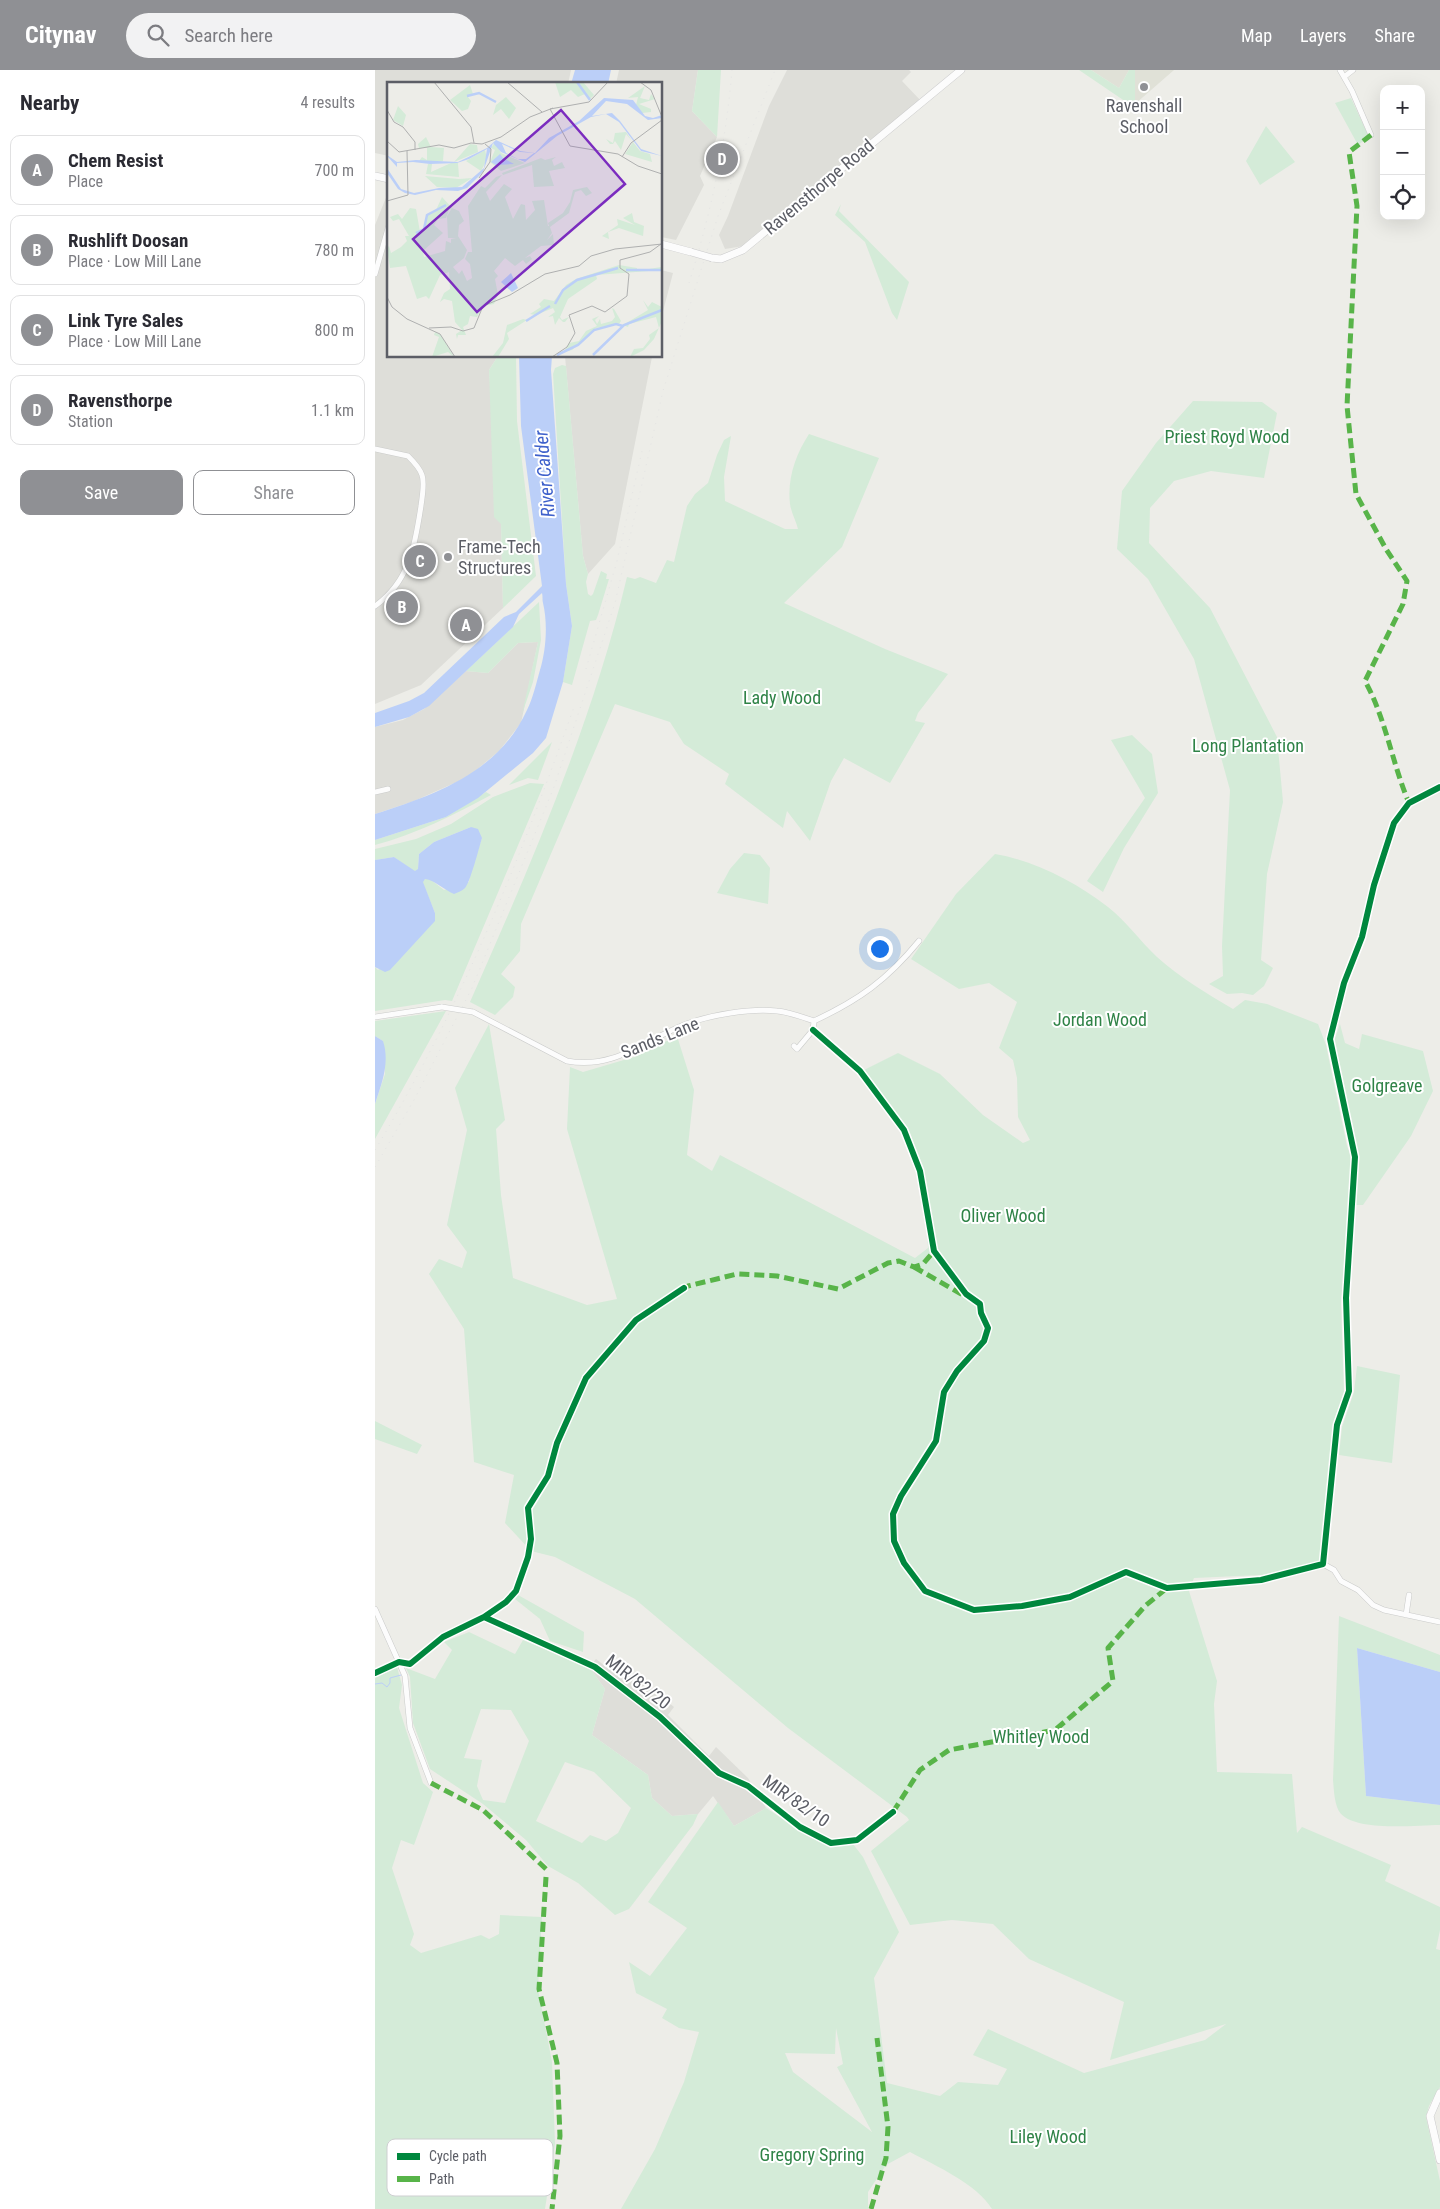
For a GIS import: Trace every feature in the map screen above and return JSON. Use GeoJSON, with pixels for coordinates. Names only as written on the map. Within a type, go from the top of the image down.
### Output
{"type":"FeatureCollection","features":[{"type":"Feature","properties":{"kind":"street","name":"Ravensthorpe Road"},"geometry":{"type":"LineString","coordinates":[[663,245],[712,258],[721,258],[743,250],[961,70]]}},
{"type":"Feature","properties":{"kind":"street"},"geometry":{"type":"LineString","coordinates":[[1340,70],[1353,91],[1371,135]]}},
{"type":"Feature","properties":{"kind":"street"},"geometry":{"type":"LineString","coordinates":[[1344,77],[1353,70]]}},
{"type":"Feature","properties":{"kind":"street"},"geometry":{"type":"LineString","coordinates":[[375,274],[387,232]]}},
{"type":"Feature","properties":{"kind":"street"},"geometry":{"type":"LineString","coordinates":[[375,449],[408,456],[423,475],[415,547],[403,575],[388,594],[375,606]]}},
{"type":"Feature","properties":{"kind":"street"},"geometry":{"type":"LineString","coordinates":[[375,792],[388,789]]}},
{"type":"Feature","properties":{"kind":"street"},"geometry":{"type":"LineString","coordinates":[[794,1046],[797,1049],[813,1030],[814,1021],[848,1005],[867,992],[904,959],[919,941]]}},
{"type":"Feature","properties":{"kind":"street","name":"Sands Lane"},"geometry":{"type":"LineString","coordinates":[[375,1017],[442,1006],[473,1012],[567,1061],[584,1064],[595,1063],[631,1052],[687,1024],[737,1012],[777,1011],[814,1021]]}},
{"type":"Feature","properties":{"kind":"street"},"geometry":{"type":"LineString","coordinates":[[1323,1564],[1333,1570],[1341,1581],[1364,1594],[1373,1605],[1384,1610],[1440,1622]]}},
{"type":"Feature","properties":{"kind":"street"},"geometry":{"type":"LineString","coordinates":[[1406,1615],[1409,1595]]}},
{"type":"Feature","properties":{"kind":"street"},"geometry":{"type":"LineString","coordinates":[[375,1609],[405,1676],[411,1728],[431,1783]]}},
{"type":"Feature","properties":{"kind":"street","name":"MIR/82/20"},"geometry":{"type":"LineString","coordinates":[[399,1662],[410,1664],[443,1637],[484,1617],[595,1667],[660,1717],[719,1773]]}},
{"type":"Feature","properties":{"kind":"street"},"geometry":{"type":"LineString","coordinates":[[375,1673],[399,1662]]}},
{"type":"Feature","properties":{"kind":"street","name":"MIR/82/10"},"geometry":{"type":"LineString","coordinates":[[719,1773],[748,1786],[800,1827],[831,1843],[857,1840],[893,1812]]}},
{"type":"Feature","properties":{"kind":"street"},"geometry":{"type":"LineString","coordinates":[[1440,2093],[1431,2116],[1440,2160]]}},
{"type":"Feature","properties":{"kind":"shaded area"},"geometry":{"type":"Polygon","coordinates":[[[375,70],[571,70],[568,82],[387,82],[387,156],[375,153],[375,70]]]}},
{"type":"Feature","properties":{"kind":"shaded area"},"geometry":{"type":"Polygon","coordinates":[[[619,70],[698,70],[692,111],[717,137],[700,176],[704,185],[676,240],[663,237],[663,82],[616,82],[619,70]]]}},
{"type":"Feature","properties":{"kind":"shaded area"},"geometry":{"type":"Polygon","coordinates":[[[787,70],[909,70],[911,72],[902,81],[922,102],[750,245],[725,249],[719,235],[728,216],[769,106],[787,70]]]}},
{"type":"Feature","properties":{"kind":"shaded area","name":"Ravenshall School"},"geometry":{"type":"Polygon","coordinates":[[[1091,70],[1129,70],[1119,88],[1091,70]]]}},
{"type":"Feature","properties":{"kind":"shaded area","name":"Ravenshall School"},"geometry":{"type":"Polygon","coordinates":[[[1135,70],[1174,70],[1135,104],[1135,70]]]}},
{"type":"Feature","properties":{"kind":"shaded area"},"geometry":{"type":"Polygon","coordinates":[[[387,195],[387,358],[497,358],[489,370],[501,524],[503,608],[421,685],[375,704],[375,225],[387,195]]]}},
{"type":"Feature","properties":{"kind":"shaded area"},"geometry":{"type":"Polygon","coordinates":[[[663,270],[673,273],[663,311],[663,270]]]}},
{"type":"Feature","properties":{"kind":"shaded area"},"geometry":{"type":"Polygon","coordinates":[[[565,358],[652,358],[615,544],[588,574],[583,556],[565,358]]]}},
{"type":"Feature","properties":{"kind":"shaded area"},"geometry":{"type":"Polygon","coordinates":[[[538,642],[521,723],[499,751],[468,777],[414,801],[375,814],[375,727],[403,720],[424,709],[466,671],[488,673],[518,643],[538,642]]]}},
{"type":"Feature","properties":{"kind":"shaded area"},"geometry":{"type":"Polygon","coordinates":[[[596,1659],[622,1679],[629,1669],[674,1707],[668,1715],[709,1756],[716,1747],[748,1778],[766,1808],[734,1826],[713,1796],[698,1814],[672,1816],[652,1798],[648,1775],[592,1735],[605,1689],[589,1667],[596,1659]]]}},
{"type":"Feature","properties":{"kind":"green space"},"geometry":{"type":"Polygon","coordinates":[[[698,70],[721,70],[717,137],[692,111],[698,70]]]}},
{"type":"Feature","properties":{"kind":"green space"},"geometry":{"type":"Polygon","coordinates":[[[1079,70],[1091,70],[1119,88],[1129,70],[1135,70],[1135,104],[1132,106],[1079,70]]]}},
{"type":"Feature","properties":{"kind":"green space"},"geometry":{"type":"Polygon","coordinates":[[[1351,98],[1369,137],[1358,145],[1335,103],[1351,98]]]}},
{"type":"Feature","properties":{"kind":"green space"},"geometry":{"type":"Polygon","coordinates":[[[1266,126],[1295,162],[1260,185],[1246,161],[1266,126]]]}},
{"type":"Feature","properties":{"kind":"green space"},"geometry":{"type":"Polygon","coordinates":[[[841,204],[839,211],[909,282],[897,320],[892,313],[865,242],[835,215],[841,204]]]}},
{"type":"Feature","properties":{"kind":"green space"},"geometry":{"type":"Polygon","coordinates":[[[497,358],[516,358],[517,421],[536,576],[503,608],[501,524],[494,517],[489,370],[497,358]]]}},
{"type":"Feature","properties":{"kind":"green space"},"geometry":{"type":"Polygon","coordinates":[[[562,365],[566,366],[583,556],[588,574],[586,582],[588,594],[591,596],[593,594],[601,571],[607,574],[606,579],[609,579],[596,620],[590,621],[572,685],[563,682],[572,626],[566,584],[553,374],[555,368],[562,365]]]}},
{"type":"Feature","properties":{"kind":"green space"},"geometry":{"type":"Polygon","coordinates":[[[1193,401],[1262,402],[1277,413],[1264,478],[1211,471],[1174,481],[1150,508],[1149,543],[1210,608],[1277,737],[1283,802],[1267,874],[1261,960],[1273,968],[1264,986],[1253,995],[1242,993],[1227,994],[1209,984],[1223,976],[1222,946],[1230,790],[1194,659],[1148,579],[1117,549],[1122,491],[1156,443],[1193,401]]]}},
{"type":"Feature","properties":{"kind":"green space","name":"Lady Wood"},"geometry":{"type":"Polygon","coordinates":[[[809,434],[879,458],[842,547],[784,603],[885,649],[948,674],[918,713],[915,721],[925,723],[890,783],[844,758],[831,781],[810,841],[787,811],[783,828],[725,784],[729,774],[684,744],[670,722],[615,704],[521,924],[520,951],[501,974],[515,987],[513,997],[495,1015],[470,1002],[537,846],[578,740],[613,632],[627,577],[635,579],[640,577],[656,583],[667,560],[674,562],[687,506],[695,494],[708,483],[724,440],[731,436],[724,477],[725,501],[785,529],[798,529],[789,494],[791,476],[796,458],[809,434]]]}},
{"type":"Feature","properties":{"kind":"green space"},"geometry":{"type":"Polygon","coordinates":[[[539,602],[541,640],[533,682],[522,714],[538,642],[518,643],[488,673],[466,671],[539,602]]]}},
{"type":"Feature","properties":{"kind":"green space"},"geometry":{"type":"Polygon","coordinates":[[[1132,735],[1152,754],[1158,793],[1124,848],[1103,892],[1087,881],[1145,798],[1111,740],[1132,735]]]}},
{"type":"Feature","properties":{"kind":"green space"},"geometry":{"type":"Polygon","coordinates":[[[552,742],[538,780],[528,778],[509,785],[552,742]]]}},
{"type":"Feature","properties":{"kind":"green space"},"geometry":{"type":"Polygon","coordinates":[[[530,783],[544,784],[452,1001],[445,1000],[375,1011],[375,967],[378,970],[435,913],[422,881],[430,879],[444,890],[469,882],[482,838],[471,827],[434,842],[419,854],[418,870],[415,872],[394,857],[375,860],[375,849],[416,839],[451,824],[493,797],[530,783]]]}},
{"type":"Feature","properties":{"kind":"green space"},"geometry":{"type":"Polygon","coordinates":[[[486,792],[491,795],[449,817],[420,830],[375,845],[375,840],[446,817],[486,792]]]}},
{"type":"Feature","properties":{"kind":"green space"},"geometry":{"type":"Polygon","coordinates":[[[744,853],[760,855],[770,868],[768,904],[717,893],[730,869],[744,853]]]}},
{"type":"Feature","properties":{"kind":"green space"},"geometry":{"type":"Polygon","coordinates":[[[995,854],[1040,867],[1069,881],[1108,907],[1121,918],[1157,957],[1203,991],[1233,1009],[1245,1000],[1267,1004],[1318,1024],[1326,1045],[1347,1146],[1352,1159],[1350,1219],[1341,1304],[1344,1395],[1334,1421],[1323,1564],[1261,1575],[1194,1578],[1189,1591],[1217,1681],[1214,1704],[1217,1772],[1292,1774],[1297,1833],[1302,1827],[1391,1865],[1385,1881],[1440,1907],[1440,1930],[1436,1949],[1440,1950],[1440,2087],[1429,2106],[1426,2117],[1440,2181],[1440,2209],[992,2209],[977,2192],[966,2184],[910,2152],[886,2165],[868,2192],[868,2209],[621,2209],[655,2149],[684,2082],[699,2032],[679,2028],[662,2018],[667,2009],[636,1993],[629,1962],[650,1976],[687,1928],[648,1902],[718,1802],[734,1826],[766,1808],[800,1830],[832,1846],[853,1844],[863,1857],[899,1932],[874,1978],[887,2083],[940,2096],[958,2082],[998,2085],[1007,2069],[973,2055],[988,2029],[1084,2073],[1205,2040],[1226,2024],[1110,2060],[1124,2002],[1029,1959],[993,1924],[952,1920],[910,1925],[871,1851],[909,1820],[907,1817],[788,1728],[635,1599],[555,1557],[531,1551],[505,1523],[514,1475],[474,1462],[464,1329],[429,1274],[439,1259],[462,1268],[467,1252],[447,1225],[467,1130],[455,1088],[489,1024],[505,1120],[496,1129],[501,1195],[513,1278],[587,1305],[617,1299],[567,1129],[570,1067],[583,1072],[634,1057],[677,1036],[694,1090],[687,1155],[712,1171],[720,1155],[915,1258],[928,1248],[924,1178],[917,1159],[878,1093],[862,1071],[898,1053],[940,1074],[983,1115],[1023,1143],[1030,1140],[1018,1117],[1017,1078],[1013,1060],[999,1048],[1017,1002],[989,983],[959,989],[911,959],[956,894],[995,854]],[[836,2028],[835,2054],[785,2053],[793,2072],[872,2132],[837,2067],[843,2064],[836,2028]]]}},
{"type":"Feature","properties":{"kind":"green space"},"geometry":{"type":"Polygon","coordinates":[[[446,1011],[375,1139],[375,1104],[385,1074],[383,1041],[375,1036],[375,1021],[446,1011]]]}},
{"type":"Feature","properties":{"kind":"green space","name":"Golgreave"},"geometry":{"type":"Polygon","coordinates":[[[1340,1024],[1345,1043],[1359,1049],[1362,1034],[1423,1051],[1433,1091],[1411,1136],[1363,1205],[1354,1205],[1357,1156],[1334,1041],[1340,1024]]]}},
{"type":"Feature","properties":{"kind":"green space"},"geometry":{"type":"Polygon","coordinates":[[[1357,1366],[1400,1375],[1392,1463],[1339,1455],[1342,1427],[1354,1392],[1357,1366]]]}},
{"type":"Feature","properties":{"kind":"green space"},"geometry":{"type":"Polygon","coordinates":[[[375,1421],[422,1445],[417,1454],[375,1439],[375,1421]]]}},
{"type":"Feature","properties":{"kind":"green space"},"geometry":{"type":"Polygon","coordinates":[[[518,1595],[584,1632],[583,1652],[550,1641],[540,1619],[515,1599],[518,1595]]]}},
{"type":"Feature","properties":{"kind":"green space"},"geometry":{"type":"Polygon","coordinates":[[[1339,1616],[1440,1655],[1440,1672],[1357,1648],[1366,1796],[1440,1805],[1440,1825],[1388,1826],[1361,1823],[1349,1820],[1341,1814],[1337,1807],[1333,1780],[1339,1616]]]}},
{"type":"Feature","properties":{"kind":"green space"},"geometry":{"type":"Polygon","coordinates":[[[469,1632],[515,1654],[523,1640],[589,1667],[605,1689],[592,1735],[648,1775],[652,1798],[672,1816],[698,1814],[693,1825],[629,1909],[615,1915],[578,1883],[548,1866],[526,1840],[483,1804],[430,1769],[413,1723],[410,1677],[406,1668],[435,1679],[452,1650],[444,1642],[469,1632]],[[481,1709],[464,1758],[482,1760],[477,1786],[483,1800],[505,1803],[529,1741],[511,1710],[481,1709]],[[565,1762],[536,1821],[582,1843],[590,1835],[606,1841],[618,1833],[631,1808],[594,1772],[565,1762]]]}},
{"type":"Feature","properties":{"kind":"green space"},"geometry":{"type":"Polygon","coordinates":[[[397,1667],[402,1685],[399,1708],[423,1783],[433,1792],[414,1845],[401,1840],[392,1868],[414,1934],[410,1945],[421,1953],[481,1935],[489,1939],[499,1934],[500,1915],[542,1917],[538,1989],[552,2062],[555,2144],[553,2157],[553,2139],[387,2139],[387,2196],[547,2196],[545,2209],[375,2209],[375,1678],[397,1667]]]}},
{"type":"Feature","properties":{"kind":"water"},"geometry":{"type":"Polygon","coordinates":[[[575,70],[611,70],[608,82],[572,82],[575,70]]]}},
{"type":"Feature","properties":{"kind":"water","name":"River Calder"},"geometry":{"type":"Polygon","coordinates":[[[519,358],[552,358],[551,370],[566,584],[572,626],[563,682],[546,738],[533,753],[478,798],[446,817],[375,840],[375,814],[442,789],[482,765],[500,750],[515,731],[531,701],[542,662],[546,637],[542,593],[519,614],[513,627],[429,706],[409,717],[375,727],[375,713],[409,701],[424,693],[504,617],[516,612],[542,586],[521,426],[519,358]]]}},
{"type":"Feature","properties":{"kind":"water"},"geometry":{"type":"Polygon","coordinates":[[[471,827],[478,829],[482,838],[472,873],[465,888],[454,894],[425,879],[423,882],[435,913],[435,921],[390,970],[385,972],[375,967],[375,860],[394,857],[415,871],[418,869],[419,854],[434,842],[471,827]]]}},
{"type":"Feature","properties":{"kind":"water"},"geometry":{"type":"Polygon","coordinates":[[[375,1036],[383,1041],[386,1057],[375,1104],[375,1036]]]}},
{"type":"Feature","properties":{"kind":"water"},"geometry":{"type":"Polygon","coordinates":[[[1357,1648],[1440,1672],[1440,1805],[1366,1796],[1357,1648]]]}},
{"type":"Feature","properties":{"kind":"waterway"},"geometry":{"type":"LineString","coordinates":[[375,1684],[382,1683],[387,1687],[390,1683],[390,1678],[401,1675]]}},
{"type":"Feature","properties":{"kind":"railway"},"geometry":{"type":"LineString","coordinates":[[689,283],[717,178],[732,70]]}},
{"type":"Feature","properties":{"kind":"railway"},"geometry":{"type":"LineString","coordinates":[[375,1167],[414,1100],[472,988],[554,787],[615,603],[663,391],[718,216],[775,70]]}},
{"type":"Feature","properties":{"kind":"railway"},"geometry":{"type":"LineString","coordinates":[[586,669],[617,561],[642,451]]}},
{"type":"Feature","properties":{"kind":"railway"},"geometry":{"type":"LineString","coordinates":[[375,1150],[434,1044],[486,934],[532,821],[574,707]]}},
{"type":"Feature","properties":{"kind":"marked path"},"geometry":{"type":"LineString","coordinates":[[1371,135],[1349,152],[1357,206],[1347,406],[1356,494],[1386,549],[1407,581],[1403,604],[1365,681],[1384,726],[1409,803]]}},
{"type":"Feature","properties":{"kind":"marked path"},"geometry":{"type":"LineString","coordinates":[[682,1290],[688,1286],[737,1274],[777,1276],[838,1289],[888,1263],[899,1261],[914,1267],[923,1264],[934,1251]]}},
{"type":"Feature","properties":{"kind":"marked path"},"geometry":{"type":"LineString","coordinates":[[914,1267],[963,1295]]}},
{"type":"Feature","properties":{"kind":"marked path"},"geometry":{"type":"LineString","coordinates":[[893,1812],[920,1770],[949,1750],[1055,1730],[1113,1681],[1108,1648],[1145,1606],[1167,1588]]}},
{"type":"Feature","properties":{"kind":"marked path"},"geometry":{"type":"LineString","coordinates":[[431,1783],[483,1810],[546,1869]]}},
{"type":"Feature","properties":{"kind":"marked path"},"geometry":{"type":"LineString","coordinates":[[546,1877],[539,1989],[557,2063],[560,2136],[552,2209]]}},
{"type":"Feature","properties":{"kind":"marked path"},"geometry":{"type":"LineString","coordinates":[[871,2209],[886,2158],[888,2127],[877,2038]]}},
{"type":"Feature","properties":{"kind":"cycle path"},"geometry":{"type":"LineString","coordinates":[[813,1030],[860,1071],[904,1130],[920,1171],[934,1251],[966,1294],[980,1304],[981,1313],[988,1328],[984,1341],[957,1371],[944,1392],[936,1441],[901,1496],[893,1514],[894,1541],[904,1563],[925,1591],[974,1610],[1022,1606],[1070,1597],[1126,1572],[1167,1588],[1261,1580],[1323,1564],[1337,1425],[1349,1391],[1346,1298],[1355,1157],[1330,1039],[1344,983],[1362,937],[1374,885],[1394,823],[1409,803],[1440,787]]}},
{"type":"Feature","properties":{"kind":"cycle path"},"geometry":{"type":"LineString","coordinates":[[484,1617],[506,1602],[516,1591],[528,1557],[531,1539],[528,1508],[548,1476],[557,1443],[586,1378],[636,1320],[684,1288]]}},
{"type":"Feature","properties":{"kind":"cycle path"},"geometry":{"type":"LineString","coordinates":[[375,1673],[399,1662],[410,1664],[443,1637],[484,1617],[595,1667],[660,1717],[719,1773],[748,1786],[800,1827],[831,1843],[857,1840],[893,1812]]}},
{"type":"Feature","properties":{"kind":"place","name":"Ravenshall School"},"geometry":{"type":"Point","coordinates":[1144,87]}},
{"type":"Feature","properties":{"kind":"place","name":"Ravensthorpe"},"geometry":{"type":"Point","coordinates":[722,159]}},
{"type":"Feature","properties":{"kind":"place","name":"Frame-Tech Structures"},"geometry":{"type":"Point","coordinates":[448,557]}},
{"type":"Feature","properties":{"kind":"place","name":"Link Tyre Sales"},"geometry":{"type":"Point","coordinates":[420,561]}},
{"type":"Feature","properties":{"kind":"place","name":"Rushlift Doosan"},"geometry":{"type":"Point","coordinates":[402,607]}},
{"type":"Feature","properties":{"kind":"place","name":"Chem Resist"},"geometry":{"type":"Point","coordinates":[466,625]}},
{"type":"Feature","properties":{"kind":"park label","name":"Priest Royd Wood"},"geometry":{"type":"Point","coordinates":[1227,437]}},
{"type":"Feature","properties":{"kind":"park label","name":"Long Plantation"},"geometry":{"type":"Point","coordinates":[1248,746]}},
{"type":"Feature","properties":{"kind":"park label","name":"Jordan Wood"},"geometry":{"type":"Point","coordinates":[1100,1020]}},
{"type":"Feature","properties":{"kind":"park label","name":"Oliver Wood"},"geometry":{"type":"Point","coordinates":[1003,1216]}},
{"type":"Feature","properties":{"kind":"park label","name":"Whitley Wood"},"geometry":{"type":"Point","coordinates":[1041,1737]}},
{"type":"Feature","properties":{"kind":"park label","name":"Liley Wood"},"geometry":{"type":"Point","coordinates":[1048,2137]}},
{"type":"Feature","properties":{"kind":"park label","name":"Gregory Spring"},"geometry":{"type":"Point","coordinates":[812,2155]}}]}
